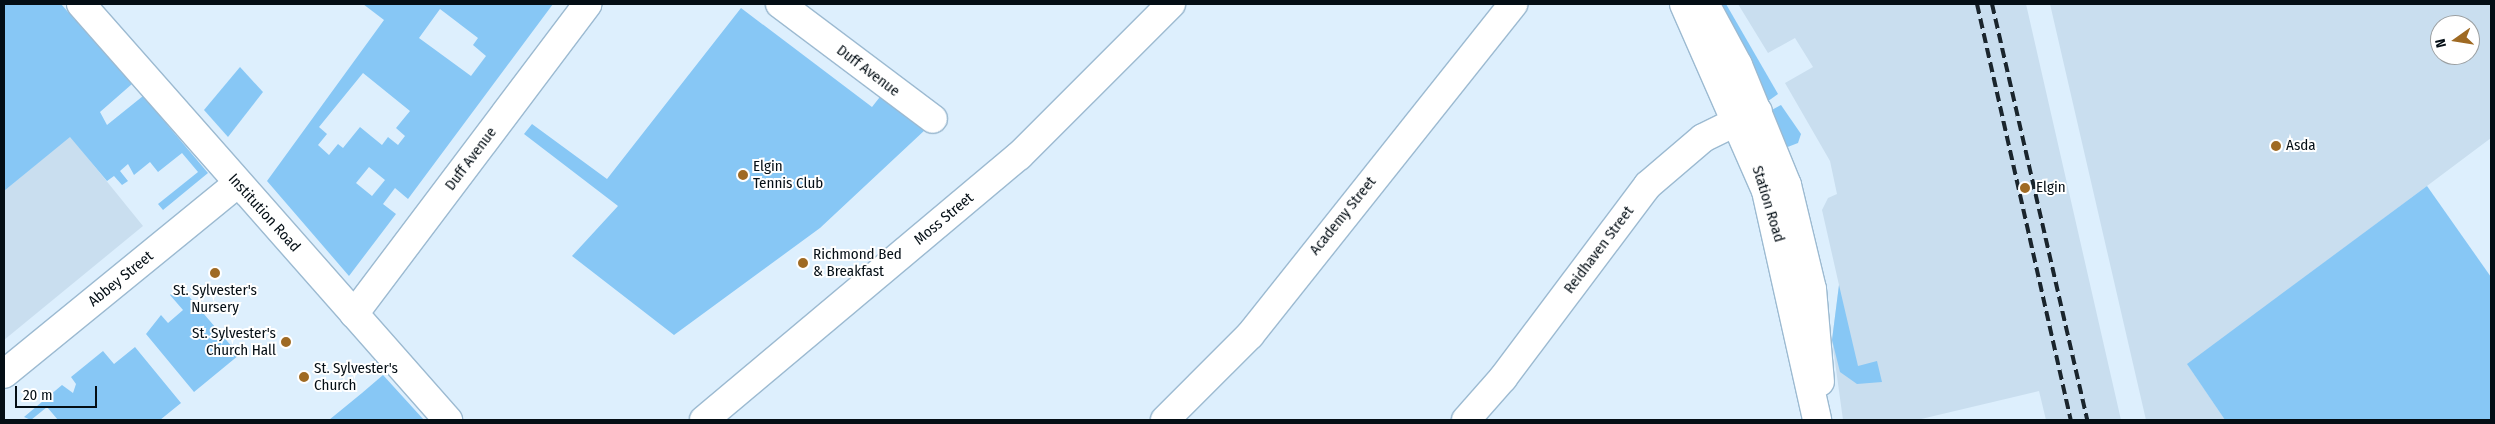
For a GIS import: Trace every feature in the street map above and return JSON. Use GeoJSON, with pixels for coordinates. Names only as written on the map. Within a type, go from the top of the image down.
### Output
{"type":"FeatureCollection","features":[{"type":"Feature","properties":{"kind":"street","name":"Institution Road"},"geometry":{"type":"LineString","coordinates":[[81,4],[448,420]]}},
{"type":"Feature","properties":{"kind":"street","name":"Duff Avenue"},"geometry":{"type":"LineString","coordinates":[[354,314],[588,4]]}},
{"type":"Feature","properties":{"kind":"street","name":"Duff Avenue"},"geometry":{"type":"LineString","coordinates":[[780,4],[933,119]]}},
{"type":"Feature","properties":{"kind":"street","name":"Moss Street"},"geometry":{"type":"LineString","coordinates":[[704,420],[1019,156],[1171,4]]}},
{"type":"Feature","properties":{"kind":"street","name":"Academy Street"},"geometry":{"type":"LineString","coordinates":[[1165,420],[1250,336],[1513,4]]}},
{"type":"Feature","properties":{"kind":"street","name":"Station Road"},"geometry":{"type":"LineString","coordinates":[[1684,4],[1748,115]]}},
{"type":"Feature","properties":{"kind":"street","name":"Station Road"},"geometry":{"type":"LineString","coordinates":[[1705,4],[1748,115],[1779,237],[1800,357],[1817,418]]}},
{"type":"Feature","properties":{"kind":"street","name":"Reidhaven Street"},"geometry":{"type":"LineString","coordinates":[[1466,420],[1648,186],[1681,152],[1748,115]]}},
{"type":"Feature","properties":{"kind":"street","name":"Abbey Street"},"geometry":{"type":"LineString","coordinates":[[4,374],[238,183]]}},
{"type":"Feature","properties":{"kind":"shaded area"},"geometry":{"type":"Polygon","coordinates":[[[4,4],[61,4],[132,84],[100,112],[107,125],[143,96],[208,173],[163,210],[158,204],[198,172],[182,153],[158,172],[150,162],[134,175],[128,164],[120,171],[128,181],[122,185],[114,176],[107,181],[70,137],[4,191],[4,4]]]}},
{"type":"Feature","properties":{"kind":"shaded area"},"geometry":{"type":"Polygon","coordinates":[[[363,4],[553,4],[408,199],[395,188],[383,204],[396,214],[349,276],[267,181],[384,20],[363,4]],[[440,9],[419,38],[471,76],[486,56],[473,45],[478,38],[440,9]],[[363,73],[319,127],[327,134],[318,145],[329,155],[338,144],[343,148],[360,127],[382,145],[388,137],[398,145],[405,136],[396,128],[410,111],[363,73]],[[369,167],[356,183],[372,196],[385,180],[369,167]]]}},
{"type":"Feature","properties":{"kind":"shaded area"},"geometry":{"type":"Polygon","coordinates":[[[1718,4],[1726,4],[1778,94],[1764,104],[1718,4]]]}},
{"type":"Feature","properties":{"kind":"shaded area"},"geometry":{"type":"Polygon","coordinates":[[[1738,4],[2026,4],[2121,420],[2046,420],[2039,391],[1917,420],[1843,420],[1832,340],[1839,285],[1822,210],[1828,198],[1837,194],[1830,161],[1785,83],[1813,67],[1795,38],[1768,53],[1738,4]]]}},
{"type":"Feature","properties":{"kind":"shaded area","name":"Asda"},"geometry":{"type":"Polygon","coordinates":[[[2050,4],[2491,4],[2491,138],[2188,365],[2225,420],[2146,420],[2050,4]]]}},
{"type":"Feature","properties":{"kind":"shaded area","name":"Elgin Tennis Club"},"geometry":{"type":"Polygon","coordinates":[[[741,8],[872,107],[883,93],[926,129],[820,228],[674,335],[572,256],[618,206],[524,134],[532,124],[607,179],[741,8]]]}},
{"type":"Feature","properties":{"kind":"shaded area"},"geometry":{"type":"Polygon","coordinates":[[[240,67],[263,92],[228,137],[204,110],[240,67]]]}},
{"type":"Feature","properties":{"kind":"shaded area"},"geometry":{"type":"Polygon","coordinates":[[[1781,105],[1801,134],[1798,143],[1785,148],[1768,112],[1781,105]]]}},
{"type":"Feature","properties":{"kind":"shaded area"},"geometry":{"type":"Polygon","coordinates":[[[70,136],[143,226],[4,340],[4,191],[70,136]]]}},
{"type":"Feature","properties":{"kind":"shaded area"},"geometry":{"type":"Polygon","coordinates":[[[2427,186],[2491,277],[2491,420],[2225,420],[2187,364],[2427,186]]]}},
{"type":"Feature","properties":{"kind":"shaded area"},"geometry":{"type":"Polygon","coordinates":[[[1839,285],[1858,366],[1877,361],[1882,382],[1857,384],[1840,372],[1832,340],[1839,285]]]}},
{"type":"Feature","properties":{"kind":"shaded area"},"geometry":{"type":"Polygon","coordinates":[[[180,286],[239,355],[194,392],[146,334],[161,315],[168,323],[183,310],[170,295],[180,286]]]}},
{"type":"Feature","properties":{"kind":"shaded area"},"geometry":{"type":"Polygon","coordinates":[[[135,347],[181,403],[160,420],[58,420],[47,407],[31,420],[24,417],[62,385],[73,393],[76,384],[71,377],[103,351],[114,364],[135,347]]]}},
{"type":"Feature","properties":{"kind":"shaded area"},"geometry":{"type":"Polygon","coordinates":[[[383,375],[424,420],[329,420],[362,393],[383,375]]]}},
{"type":"Feature","properties":{"kind":"railway"},"geometry":{"type":"LineString","coordinates":[[1977,4],[2071,420]]}},
{"type":"Feature","properties":{"kind":"railway"},"geometry":{"type":"LineString","coordinates":[[1992,4],[2087,420]]}},
{"type":"Feature","properties":{"kind":"place","name":"Asda"},"geometry":{"type":"Point","coordinates":[2276,146]}},
{"type":"Feature","properties":{"kind":"place","name":"Elgin Tennis Club"},"geometry":{"type":"Point","coordinates":[743,175]}},
{"type":"Feature","properties":{"kind":"place","name":"Elgin"},"geometry":{"type":"Point","coordinates":[2025,188]}},
{"type":"Feature","properties":{"kind":"place","name":"Richmond Bed & Breakfast"},"geometry":{"type":"Point","coordinates":[803,263]}},
{"type":"Feature","properties":{"kind":"place","name":"St. Sylvester's Nursery"},"geometry":{"type":"Point","coordinates":[215,273]}},
{"type":"Feature","properties":{"kind":"place","name":"St. Sylvester's Church Hall"},"geometry":{"type":"Point","coordinates":[286,342]}},
{"type":"Feature","properties":{"kind":"place","name":"St. Sylvester's Church"},"geometry":{"type":"Point","coordinates":[304,377]}}]}
